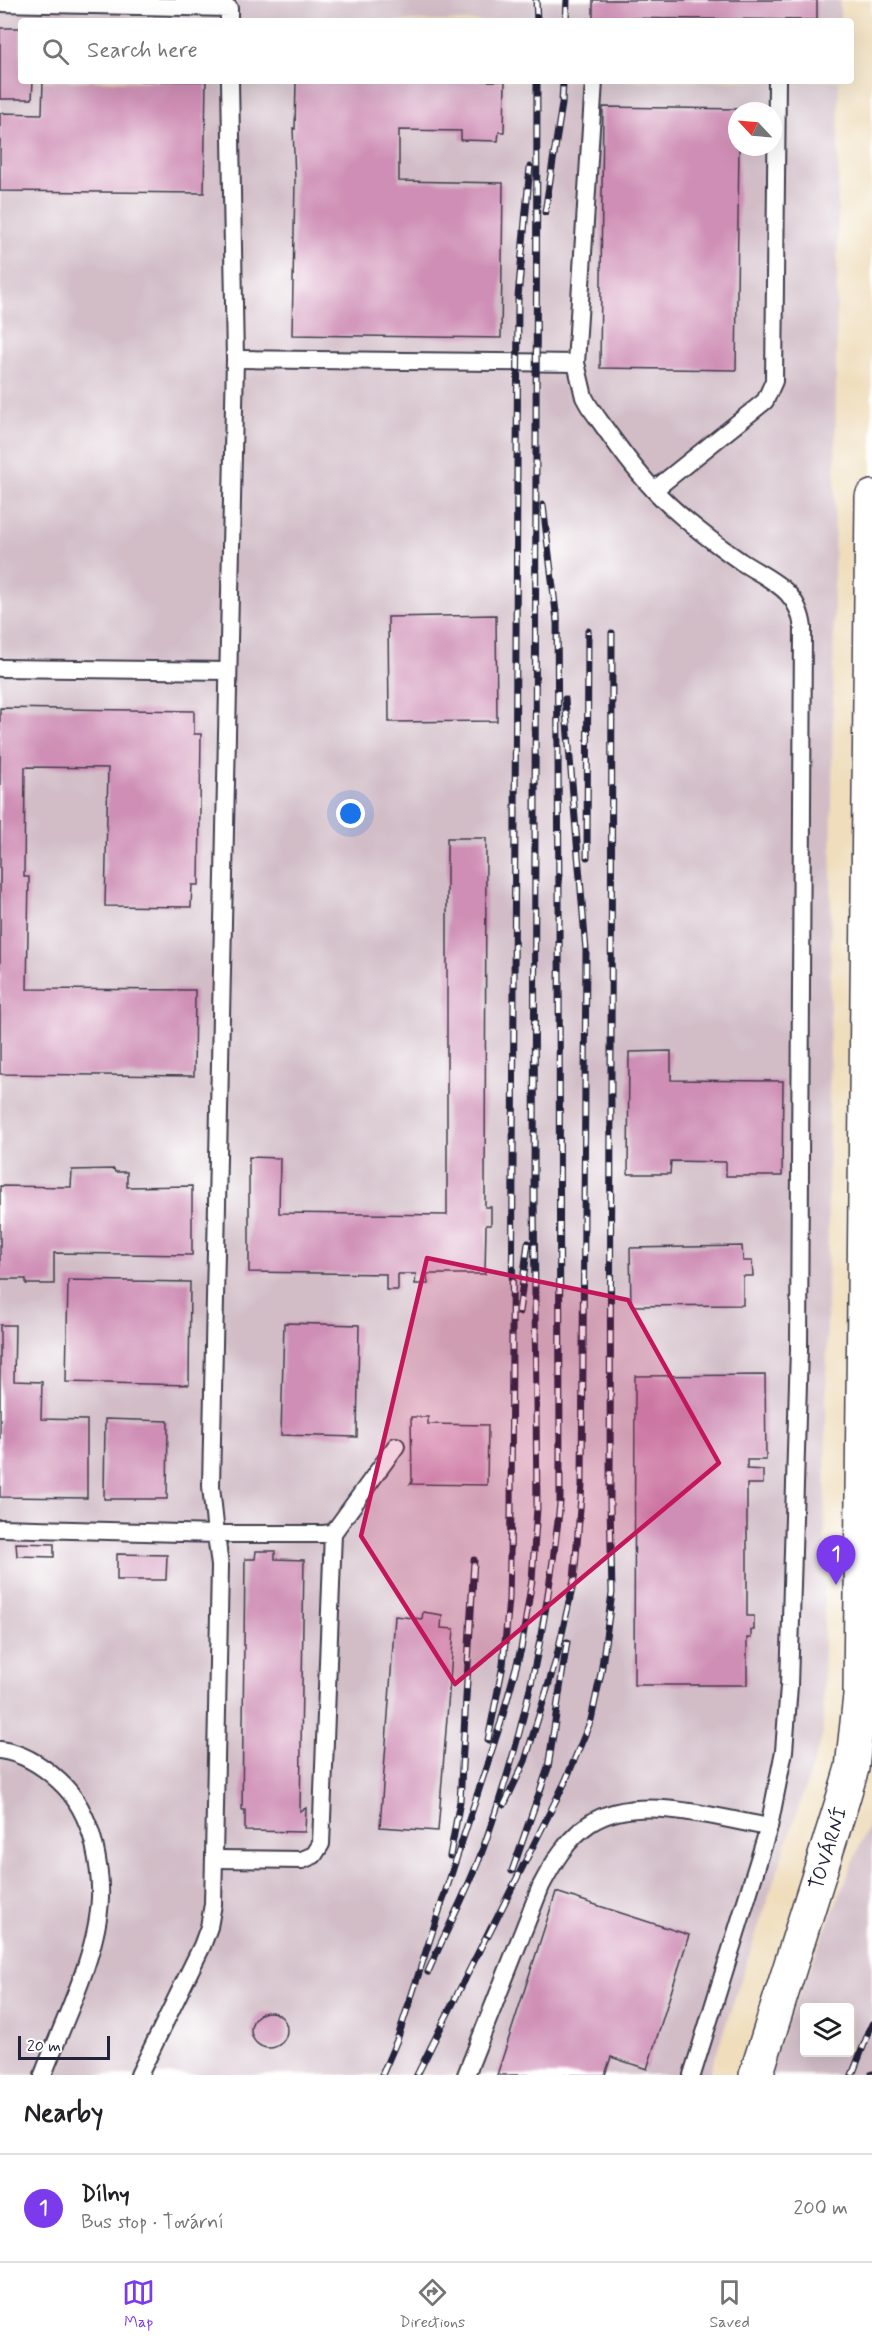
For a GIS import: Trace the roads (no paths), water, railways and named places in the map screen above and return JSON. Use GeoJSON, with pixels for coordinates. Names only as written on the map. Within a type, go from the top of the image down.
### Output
{"type":"FeatureCollection","features":[{"type":"Feature","properties":{"kind":"street","name":"TOVÁRNÍ"},"geometry":{"type":"LineString","coordinates":[[756,2075],[843,1802],[852,1768],[860,1696],[872,497]]}},
{"type":"Feature","properties":{"kind":"lane"},"geometry":{"type":"LineString","coordinates":[[0,3],[229,10]]}},
{"type":"Feature","properties":{"kind":"lane"},"geometry":{"type":"LineString","coordinates":[[139,2075],[209,1927],[216,1859],[220,1566],[211,1486],[235,359],[230,84]]}},
{"type":"Feature","properties":{"kind":"lane"},"geometry":{"type":"LineString","coordinates":[[594,84],[576,363],[584,397],[654,490],[678,513],[740,561],[781,586],[797,604],[803,628],[799,1337],[791,1640],[784,1751],[769,1827],[693,2075]]}},
{"type":"Feature","properties":{"kind":"lane"},"geometry":{"type":"LineString","coordinates":[[654,490],[765,401],[774,381],[777,84]]}},
{"type":"Feature","properties":{"kind":"lane"},"geometry":{"type":"LineString","coordinates":[[235,359],[576,363]]}},
{"type":"Feature","properties":{"kind":"lane"},"geometry":{"type":"LineString","coordinates":[[0,669],[228,671]]}},
{"type":"Feature","properties":{"kind":"lane"},"geometry":{"type":"LineString","coordinates":[[216,1859],[302,1860],[314,1855],[321,1844],[333,1533],[396,1446]]}},
{"type":"Feature","properties":{"kind":"lane"},"geometry":{"type":"LineString","coordinates":[[0,1528],[333,1533]]}},
{"type":"Feature","properties":{"kind":"lane"},"geometry":{"type":"LineString","coordinates":[[0,1750],[27,1758],[48,1771],[67,1789],[82,1809],[90,1829],[99,1868],[100,1898],[93,1945],[43,2075]]}},
{"type":"Feature","properties":{"kind":"lane"},"geometry":{"type":"LineString","coordinates":[[465,2075],[541,1886],[560,1854],[589,1824],[608,1814],[629,1808],[658,1808],[769,1827]]}},
{"type":"Feature","properties":{"kind":"railway"},"geometry":{"type":"LineString","coordinates":[[536,0],[537,18]]}},
{"type":"Feature","properties":{"kind":"railway"},"geometry":{"type":"LineString","coordinates":[[566,18],[567,0]]}},
{"type":"Feature","properties":{"kind":"railway"},"geometry":{"type":"LineString","coordinates":[[382,2075],[397,2040],[501,1722],[521,1649],[532,1580],[537,1508],[534,1196],[537,84]]}},
{"type":"Feature","properties":{"kind":"railway"},"geometry":{"type":"LineString","coordinates":[[545,212],[562,104],[563,84]]}},
{"type":"Feature","properties":{"kind":"railway"},"geometry":{"type":"LineString","coordinates":[[488,1740],[503,1665],[509,1599],[518,297],[530,167]]}},
{"type":"Feature","properties":{"kind":"railway"},"geometry":{"type":"LineString","coordinates":[[543,505],[557,621]]}},
{"type":"Feature","properties":{"kind":"railway"},"geometry":{"type":"LineString","coordinates":[[428,1972],[478,1862],[499,1803],[523,1719],[541,1635],[560,1503],[557,613]]}},
{"type":"Feature","properties":{"kind":"railway"},"geometry":{"type":"LineString","coordinates":[[587,857],[588,631]]}},
{"type":"Feature","properties":{"kind":"railway"},"geometry":{"type":"LineString","coordinates":[[488,1936],[565,1782],[591,1720],[601,1673],[612,1593],[610,1503],[612,633]]}},
{"type":"Feature","properties":{"kind":"railway"},"geometry":{"type":"LineString","coordinates":[[504,1805],[525,1761],[556,1660],[574,1580],[582,1485],[586,950],[565,699]]}},
{"type":"Feature","properties":{"kind":"railway"},"geometry":{"type":"LineString","coordinates":[[519,1312],[528,1243]]}},
{"type":"Feature","properties":{"kind":"railway"},"geometry":{"type":"LineString","coordinates":[[450,1856],[460,1801],[474,1560]]}},
{"type":"Feature","properties":{"kind":"railway"},"geometry":{"type":"LineString","coordinates":[[512,1871],[548,1768],[567,1642]]}},
{"type":"Feature","properties":{"kind":"railway"},"geometry":{"type":"LineString","coordinates":[[417,2075],[491,1927]]}},
{"type":"Feature","properties":{"kind":"railway"},"geometry":{"type":"LineString","coordinates":[[852,2075],[872,2024]]}},
{"type":"Feature","properties":{"kind":"place","name":"Dílny"},"geometry":{"type":"Point","coordinates":[836,1585]}}]}
